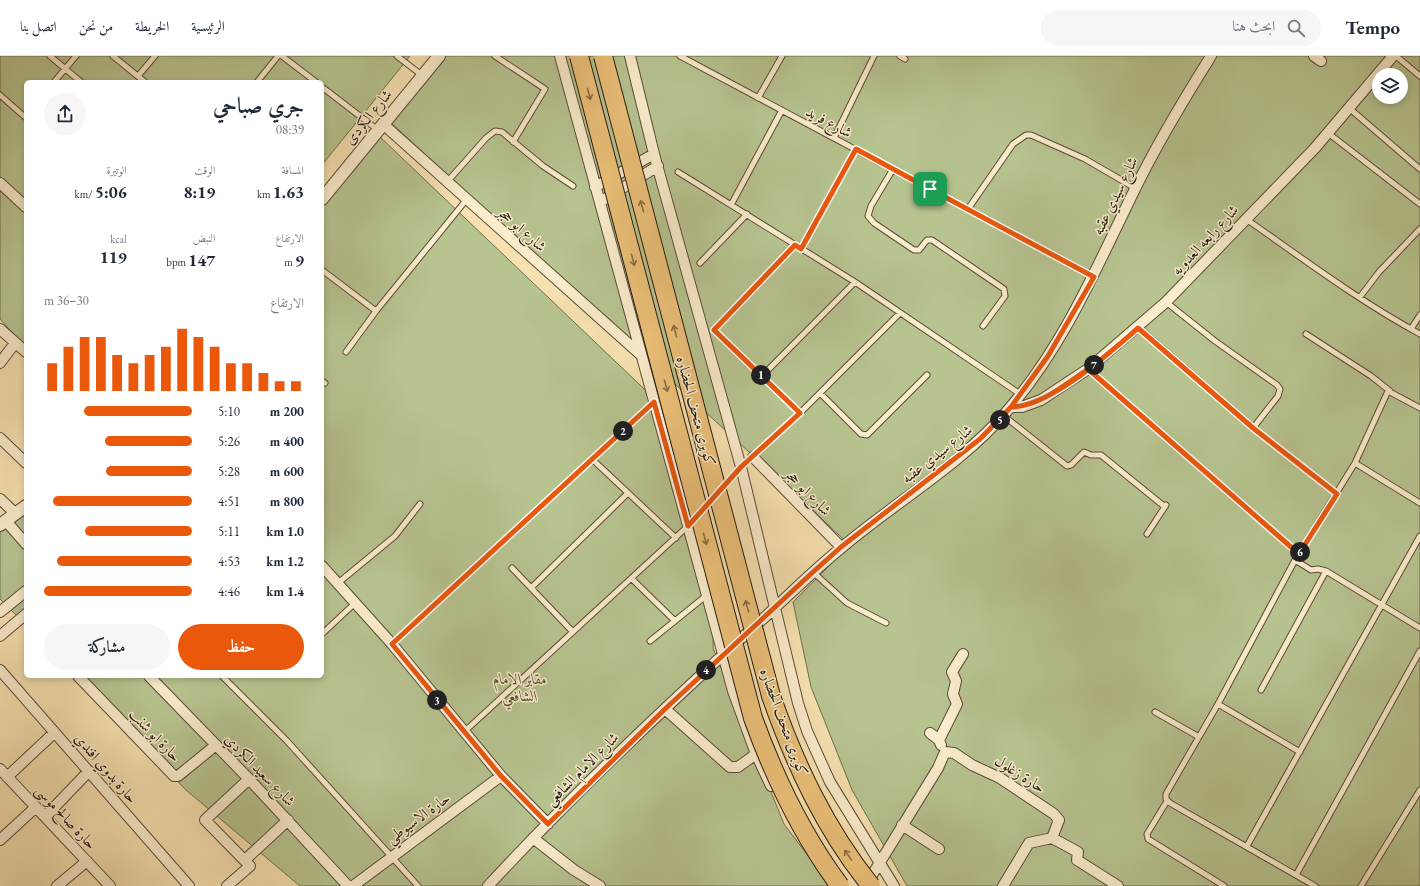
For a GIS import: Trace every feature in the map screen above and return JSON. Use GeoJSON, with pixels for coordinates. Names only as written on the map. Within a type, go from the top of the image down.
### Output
{"type":"FeatureCollection","features":[{"type":"Feature","properties":{"kind":"highway","name":"كوبرى متحف الحضاره"},"geometry":{"type":"LineString","coordinates":[[579,56],[753,718],[771,766],[786,799],[815,850],[840,886]]}},
{"type":"Feature","properties":{"kind":"highway","name":"كوبرى متحف الحضاره"},"geometry":{"type":"LineString","coordinates":[[603,56],[771,696],[791,750],[816,802],[846,853],[871,886]]}},
{"type":"Feature","properties":{"kind":"street","name":"شارع الكردى"},"geometry":{"type":"LineString","coordinates":[[324,197],[440,56]]}},
{"type":"Feature","properties":{"kind":"street"},"geometry":{"type":"LineString","coordinates":[[560,56],[733,691],[756,754],[786,813],[803,842],[833,886]]}},
{"type":"Feature","properties":{"kind":"street"},"geometry":{"type":"LineString","coordinates":[[630,56],[654,154],[741,467],[774,609],[806,731],[830,782],[894,886]]}},
{"type":"Feature","properties":{"kind":"street","name":"شارع سيدي عقبه"},"geometry":{"type":"LineString","coordinates":[[665,709],[841,547],[975,444],[1004,416],[1048,356],[1094,277],[1135,188],[1161,138],[1211,56]]}},
{"type":"Feature","properties":{"kind":"street","name":"شارع رابعه العدويه"},"geometry":{"type":"LineString","coordinates":[[1011,407],[1022,407],[1041,400],[1088,369],[1138,328],[1166,302],[1328,133],[1393,56]]}},
{"type":"Feature","properties":{"kind":"street","name":"شارع ابو حجر"},"geometry":{"type":"LineString","coordinates":[[381,127],[448,182],[641,355]]}},
{"type":"Feature","properties":{"kind":"street"},"geometry":{"type":"LineString","coordinates":[[595,187],[654,154]]}},
{"type":"Feature","properties":{"kind":"street"},"geometry":{"type":"LineString","coordinates":[[600,202],[658,166]]}},
{"type":"Feature","properties":{"kind":"street"},"geometry":{"type":"LineString","coordinates":[[0,183],[24,205]]}},
{"type":"Feature","properties":{"kind":"street"},"geometry":{"type":"LineString","coordinates":[[0,329],[24,350]]}},
{"type":"Feature","properties":{"kind":"street"},"geometry":{"type":"LineString","coordinates":[[0,363],[15,343]]}},
{"type":"Feature","properties":{"kind":"street"},"geometry":{"type":"LineString","coordinates":[[0,438],[24,461]]}},
{"type":"Feature","properties":{"kind":"street","name":"شارع ابو حجر"},"geometry":{"type":"LineString","coordinates":[[753,457],[841,547]]}},
{"type":"Feature","properties":{"kind":"street"},"geometry":{"type":"LineString","coordinates":[[0,499],[7,520],[24,541]]}},
{"type":"Feature","properties":{"kind":"street"},"geometry":{"type":"LineString","coordinates":[[7,520],[24,507]]}},
{"type":"Feature","properties":{"kind":"street"},"geometry":{"type":"LineString","coordinates":[[324,568],[392,644],[501,776],[548,824]]}},
{"type":"Feature","properties":{"kind":"street"},"geometry":{"type":"LineString","coordinates":[[0,612],[24,593]]}},
{"type":"Feature","properties":{"kind":"street"},"geometry":{"type":"LineString","coordinates":[[0,636],[24,618]]}},
{"type":"Feature","properties":{"kind":"street"},"geometry":{"type":"LineString","coordinates":[[939,740],[957,704],[952,694],[956,681],[952,672],[963,654]]}},
{"type":"Feature","properties":{"kind":"street","name":"حارة بدوي افندي"},"geometry":{"type":"LineString","coordinates":[[0,670],[189,886]]}},
{"type":"Feature","properties":{"kind":"street","name":"حارة ابو شنب"},"geometry":{"type":"LineString","coordinates":[[80,678],[174,776],[178,776],[216,745]]}},
{"type":"Feature","properties":{"kind":"street","name":"شارع سعيد الكردي"},"geometry":{"type":"LineString","coordinates":[[151,678],[288,820],[348,886]]}},
{"type":"Feature","properties":{"kind":"street"},"geometry":{"type":"LineString","coordinates":[[665,709],[730,767],[738,767],[756,754]]}},
{"type":"Feature","properties":{"kind":"street","name":"شارع الامام الشافعي"},"geometry":{"type":"LineString","coordinates":[[488,886],[533,838],[665,709]]}},
{"type":"Feature","properties":{"kind":"street"},"geometry":{"type":"LineString","coordinates":[[7,777],[54,733]]}},
{"type":"Feature","properties":{"kind":"street"},"geometry":{"type":"LineString","coordinates":[[865,886],[938,768],[944,752],[939,740],[930,733]]}},
{"type":"Feature","properties":{"kind":"street","name":"حارة زغلول"},"geometry":{"type":"LineString","coordinates":[[944,752],[954,753],[972,765],[1000,778],[1054,814],[1059,820],[1052,838]]}},
{"type":"Feature","properties":{"kind":"street","name":"حارة صالح موسى"},"geometry":{"type":"LineString","coordinates":[[0,769],[110,886]]}},
{"type":"Feature","properties":{"kind":"street"},"geometry":{"type":"LineString","coordinates":[[45,816],[88,771]]}},
{"type":"Feature","properties":{"kind":"street","name":"حارة الاسيوطي"},"geometry":{"type":"LineString","coordinates":[[353,886],[390,857],[501,776]]}},
{"type":"Feature","properties":{"kind":"street"},"geometry":{"type":"LineString","coordinates":[[232,884],[250,866],[205,820],[249,779]]}},
{"type":"Feature","properties":{"kind":"street"},"geometry":{"type":"LineString","coordinates":[[0,839],[36,807]]}},
{"type":"Feature","properties":{"kind":"street"},"geometry":{"type":"LineString","coordinates":[[245,860],[288,820]]}},
{"type":"Feature","properties":{"kind":"street"},"geometry":{"type":"LineString","coordinates":[[902,825],[939,849]]}},
{"type":"Feature","properties":{"kind":"street"},"geometry":{"type":"LineString","coordinates":[[533,838],[574,870],[600,886]]}},
{"type":"Feature","properties":{"kind":"street"},"geometry":{"type":"LineString","coordinates":[[1003,886],[1029,844],[1052,838],[1078,852],[1077,860],[1118,886]]}},
{"type":"Feature","properties":{"kind":"street"},"geometry":{"type":"LineString","coordinates":[[57,886],[87,861]]}},
{"type":"Feature","properties":{"kind":"lane"},"geometry":{"type":"LineString","coordinates":[[50,56],[79,80]]}},
{"type":"Feature","properties":{"kind":"lane"},"geometry":{"type":"LineString","coordinates":[[56,80],[76,56]]}},
{"type":"Feature","properties":{"kind":"lane"},"geometry":{"type":"LineString","coordinates":[[112,56],[143,80]]}},
{"type":"Feature","properties":{"kind":"lane"},"geometry":{"type":"LineString","coordinates":[[138,76],[155,56]]}},
{"type":"Feature","properties":{"kind":"lane"},"geometry":{"type":"LineString","coordinates":[[258,80],[278,56]]}},
{"type":"Feature","properties":{"kind":"lane"},"geometry":{"type":"LineString","coordinates":[[282,56],[313,80]]}},
{"type":"Feature","properties":{"kind":"lane"},"geometry":{"type":"LineString","coordinates":[[397,56],[423,76]]}},
{"type":"Feature","properties":{"kind":"lane"},"geometry":{"type":"LineString","coordinates":[[495,56],[545,89],[513,142]]}},
{"type":"Feature","properties":{"kind":"lane","name":"شارع فريد"},"geometry":{"type":"LineString","coordinates":[[680,56],[1094,277]]}},
{"type":"Feature","properties":{"kind":"lane"},"geometry":{"type":"LineString","coordinates":[[758,98],[782,56]]}},
{"type":"Feature","properties":{"kind":"lane"},"geometry":{"type":"LineString","coordinates":[[834,138],[874,56]]}},
{"type":"Feature","properties":{"kind":"lane"},"geometry":{"type":"LineString","coordinates":[[1396,56],[1420,76]]}},
{"type":"Feature","properties":{"kind":"lane"},"geometry":{"type":"LineString","coordinates":[[324,88],[381,127]]}},
{"type":"Feature","properties":{"kind":"lane"},"geometry":{"type":"LineString","coordinates":[[0,95],[24,115]]}},
{"type":"Feature","properties":{"kind":"lane"},"geometry":{"type":"LineString","coordinates":[[1349,108],[1420,169]]}},
{"type":"Feature","properties":{"kind":"lane"},"geometry":{"type":"LineString","coordinates":[[731,205],[782,110]]}},
{"type":"Feature","properties":{"kind":"lane"},"geometry":{"type":"LineString","coordinates":[[448,182],[490,134],[498,131],[573,186]]}},
{"type":"Feature","properties":{"kind":"lane"},"geometry":{"type":"LineString","coordinates":[[1328,133],[1420,204]]}},
{"type":"Feature","properties":{"kind":"lane"},"geometry":{"type":"LineString","coordinates":[[968,209],[1013,144],[1026,135],[1072,153],[1135,188]]}},
{"type":"Feature","properties":{"kind":"lane"},"geometry":{"type":"LineString","coordinates":[[801,249],[856,149]]}},
{"type":"Feature","properties":{"kind":"lane"},"geometry":{"type":"LineString","coordinates":[[892,169],[871,206],[868,216],[874,223],[914,250],[919,250],[927,240],[932,240],[1004,289],[1006,294],[983,326]]}},
{"type":"Feature","properties":{"kind":"lane"},"geometry":{"type":"LineString","coordinates":[[678,172],[855,282],[1020,394]]}},
{"type":"Feature","properties":{"kind":"lane"},"geometry":{"type":"LineString","coordinates":[[346,352],[376,311],[467,199]]}},
{"type":"Feature","properties":{"kind":"lane"},"geometry":{"type":"LineString","coordinates":[[700,262],[746,214]]}},
{"type":"Feature","properties":{"kind":"lane"},"geometry":{"type":"LineString","coordinates":[[1245,219],[1420,334]]}},
{"type":"Feature","properties":{"kind":"lane"},"geometry":{"type":"LineString","coordinates":[[1360,296],[1383,267],[1420,229]]}},
{"type":"Feature","properties":{"kind":"lane"},"geometry":{"type":"LineString","coordinates":[[795,245],[714,330],[800,413]]}},
{"type":"Feature","properties":{"kind":"lane"},"geometry":{"type":"LineString","coordinates":[[324,272],[376,311]]}},
{"type":"Feature","properties":{"kind":"lane"},"geometry":{"type":"LineString","coordinates":[[762,376],[855,282]]}},
{"type":"Feature","properties":{"kind":"lane"},"geometry":{"type":"LineString","coordinates":[[1166,302],[1215,341],[1277,385],[1280,389],[1278,396],[1253,428]]}},
{"type":"Feature","properties":{"kind":"lane"},"geometry":{"type":"LineString","coordinates":[[464,732],[676,538],[741,467],[800,413],[900,313]]}},
{"type":"Feature","properties":{"kind":"lane"},"geometry":{"type":"LineString","coordinates":[[1411,329],[1420,315]]}},
{"type":"Feature","properties":{"kind":"lane"},"geometry":{"type":"LineString","coordinates":[[1138,328],[1253,428],[1337,494]]}},
{"type":"Feature","properties":{"kind":"lane"},"geometry":{"type":"LineString","coordinates":[[1306,334],[1371,376],[1390,392],[1420,408]]}},
{"type":"Feature","properties":{"kind":"lane"},"geometry":{"type":"LineString","coordinates":[[1088,369],[1299,554]]}},
{"type":"Feature","properties":{"kind":"lane"},"geometry":{"type":"LineString","coordinates":[[820,393],[861,434],[867,435],[927,375]]}},
{"type":"Feature","properties":{"kind":"lane"},"geometry":{"type":"LineString","coordinates":[[1224,886],[1148,839],[1147,834],[1167,801],[1166,794],[1218,704],[1295,560],[1355,463],[1388,392],[1390,392]]}},
{"type":"Feature","properties":{"kind":"lane"},"geometry":{"type":"LineString","coordinates":[[392,644],[654,402]]}},
{"type":"Feature","properties":{"kind":"lane"},"geometry":{"type":"LineString","coordinates":[[1004,416],[1065,466],[1069,466],[1084,452],[1091,455],[1101,455],[1166,506],[1147,534]]}},
{"type":"Feature","properties":{"kind":"lane"},"geometry":{"type":"LineString","coordinates":[[592,459],[676,538]]}},
{"type":"Feature","properties":{"kind":"lane"},"geometry":{"type":"LineString","coordinates":[[1355,463],[1420,503]]}},
{"type":"Feature","properties":{"kind":"lane"},"geometry":{"type":"LineString","coordinates":[[531,588],[628,493]]}},
{"type":"Feature","properties":{"kind":"lane"},"geometry":{"type":"LineString","coordinates":[[338,583],[395,536],[420,504]]}},
{"type":"Feature","properties":{"kind":"lane"},"geometry":{"type":"LineString","coordinates":[[1247,846],[1420,536]]}},
{"type":"Feature","properties":{"kind":"lane"},"geometry":{"type":"LineString","coordinates":[[1295,560],[1312,570],[1318,569],[1326,571],[1420,628]]}},
{"type":"Feature","properties":{"kind":"lane"},"geometry":{"type":"LineString","coordinates":[[512,568],[574,632]]}},
{"type":"Feature","properties":{"kind":"lane"},"geometry":{"type":"LineString","coordinates":[[1261,690],[1326,571]]}},
{"type":"Feature","properties":{"kind":"lane"},"geometry":{"type":"LineString","coordinates":[[813,572],[847,603],[886,623]]}},
{"type":"Feature","properties":{"kind":"lane"},"geometry":{"type":"LineString","coordinates":[[632,579],[675,621]]}},
{"type":"Feature","properties":{"kind":"lane"},"geometry":{"type":"LineString","coordinates":[[650,641],[706,595]]}},
{"type":"Feature","properties":{"kind":"lane"},"geometry":{"type":"LineString","coordinates":[[324,632],[355,603]]}},
{"type":"Feature","properties":{"kind":"lane"},"geometry":{"type":"LineString","coordinates":[[1296,875],[1420,651]]}},
{"type":"Feature","properties":{"kind":"lane"},"geometry":{"type":"LineString","coordinates":[[224,678],[287,741],[390,857],[418,886]]}},
{"type":"Feature","properties":{"kind":"lane"},"geometry":{"type":"LineString","coordinates":[[1218,704],[1300,752]]}},
{"type":"Feature","properties":{"kind":"lane"},"geometry":{"type":"LineString","coordinates":[[1155,712],[1199,737]]}},
{"type":"Feature","properties":{"kind":"lane"},"geometry":{"type":"LineString","coordinates":[[1361,886],[1419,792]]}},
{"type":"Feature","properties":{"kind":"lane"},"geometry":{"type":"LineString","coordinates":[[1167,801],[1315,886]]}},
{"type":"Feature","properties":{"kind":"green space"},"geometry":{"type":"Polygon","coordinates":[[[0,56],[410,56],[324,163],[324,80],[24,80],[24,346],[0,319],[0,56]]]}},
{"type":"Feature","properties":{"kind":"green space"},"geometry":{"type":"Polygon","coordinates":[[[443,56],[1420,56],[1420,886],[907,886],[852,790],[811,687],[793,602],[850,545],[389,121],[443,56]]]}},
{"type":"Feature","properties":{"kind":"green space","name":"مقابر الامام الشافعي"},"geometry":{"type":"Polygon","coordinates":[[[378,135],[661,405],[714,602],[713,648],[784,824],[831,886],[300,886],[186,790],[77,678],[324,678],[324,202],[378,135]]]}},
{"type":"Feature","properties":{"kind":"green space"},"geometry":{"type":"Polygon","coordinates":[[[24,510],[24,623],[0,599],[0,528],[24,510]]]}},
{"type":"Feature","properties":{"kind":"route"},"geometry":{"type":"LineString","coordinates":[[930,189],[856,149],[801,249],[795,245],[714,330],[800,413],[741,467],[688,526],[654,402],[392,644],[501,776],[548,824],[665,709],[841,547],[963,454],[997,424],[1011,407],[1022,407],[1041,400],[1088,369],[1299,554],[1337,494],[1253,428],[1138,328],[1088,369],[1041,400],[1031,404],[1022,407],[1011,407],[1048,356],[1094,277],[930,189]]}}]}
